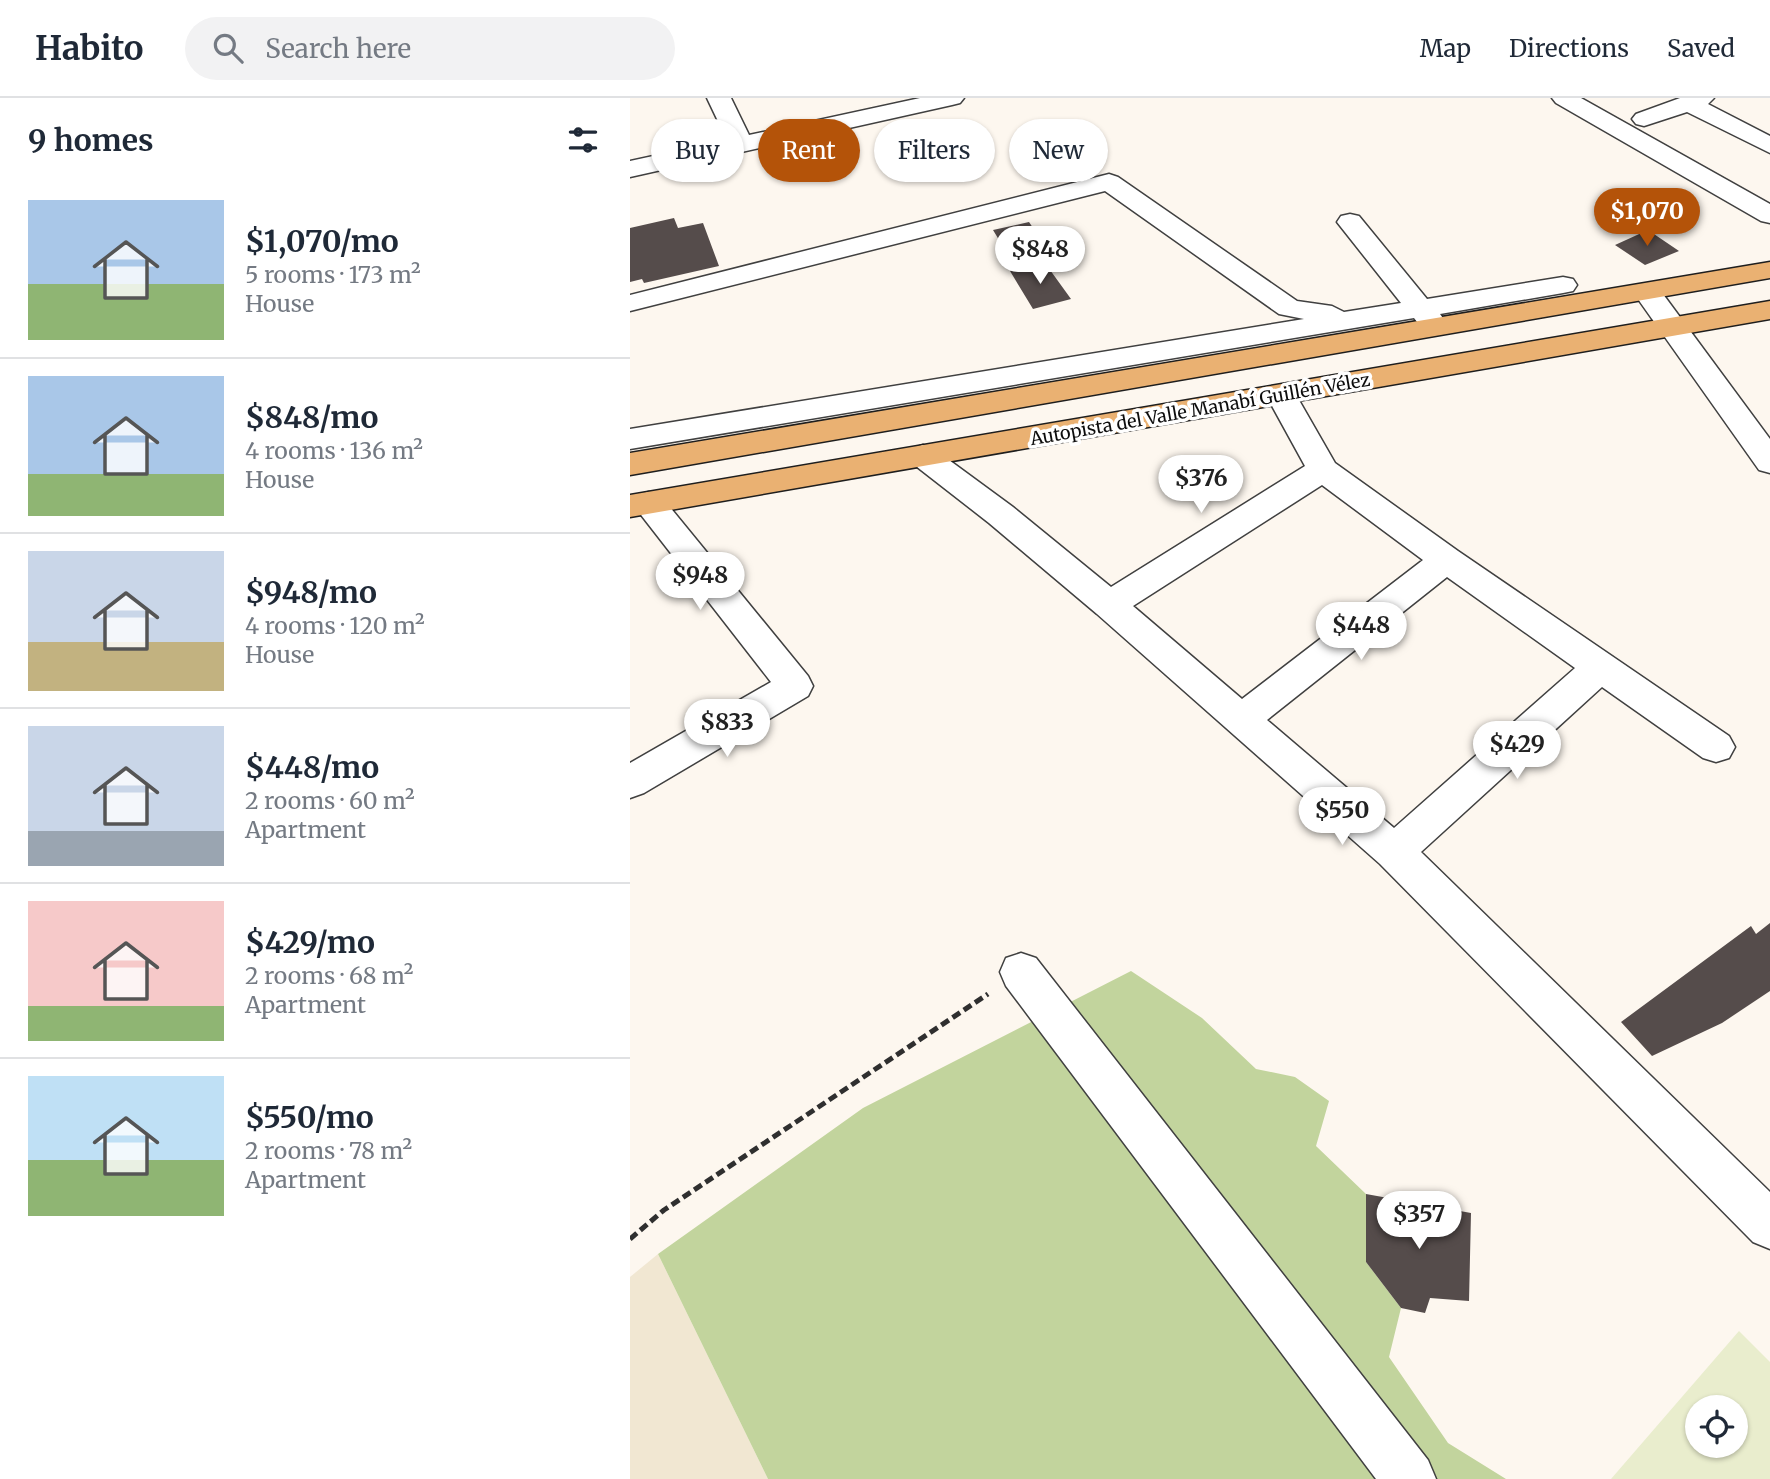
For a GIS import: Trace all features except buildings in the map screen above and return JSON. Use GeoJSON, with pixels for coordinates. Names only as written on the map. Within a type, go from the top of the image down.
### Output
{"type":"FeatureCollection","features":[{"type":"Feature","properties":{"kind":"main road","name":"Autopista del Valle Manabí Guillén Vélez"},"geometry":{"type":"LineString","coordinates":[[630,464],[1428,318],[1647,292],[1770,270]]}},
{"type":"Feature","properties":{"kind":"main road","name":"Autopista del Valle Manabí Guillén Vélez"},"geometry":{"type":"LineString","coordinates":[[639,505],[1770,310]]}},
{"type":"Feature","properties":{"kind":"street"},"geometry":{"type":"LineString","coordinates":[[719,98],[729,119]]}},
{"type":"Feature","properties":{"kind":"street"},"geometry":{"type":"LineString","coordinates":[[744,144],[952,98]]}},
{"type":"Feature","properties":{"kind":"street"},"geometry":{"type":"LineString","coordinates":[[1564,98],[1770,215]]}},
{"type":"Feature","properties":{"kind":"street"},"geometry":{"type":"LineString","coordinates":[[1644,119],[1695,101],[1770,146]]}},
{"type":"Feature","properties":{"kind":"street"},"geometry":{"type":"LineString","coordinates":[[630,169],[651,164]]}},
{"type":"Feature","properties":{"kind":"street"},"geometry":{"type":"LineString","coordinates":[[630,303],[1109,182],[1297,318]]}},
{"type":"Feature","properties":{"kind":"street"},"geometry":{"type":"LineString","coordinates":[[1350,222],[1428,318]]}},
{"type":"Feature","properties":{"kind":"street"},"geometry":{"type":"LineString","coordinates":[[630,439],[1297,318],[1428,318],[1563,285]]}},
{"type":"Feature","properties":{"kind":"street"},"geometry":{"type":"LineString","coordinates":[[1647,292],[1770,462]]}},
{"type":"Feature","properties":{"kind":"street"},"geometry":{"type":"LineString","coordinates":[[1281,395],[1322,470],[1446,560],[1716,747]]}},
{"type":"Feature","properties":{"kind":"street"},"geometry":{"type":"LineString","coordinates":[[923,456],[1001,515],[1109,605],[1394,852],[1770,1225]]}},
{"type":"Feature","properties":{"kind":"street"},"geometry":{"type":"LineString","coordinates":[[1109,605],[1322,470]]}},
{"type":"Feature","properties":{"kind":"street"},"geometry":{"type":"LineString","coordinates":[[630,782],[794,686],[639,505]]}},
{"type":"Feature","properties":{"kind":"street"},"geometry":{"type":"LineString","coordinates":[[1242,719],[1446,560]]}},
{"type":"Feature","properties":{"kind":"street"},"geometry":{"type":"LineString","coordinates":[[1394,852],[1601,666]]}},
{"type":"Feature","properties":{"kind":"street"},"geometry":{"type":"LineString","coordinates":[[1021,972],[1409,1479]]}},
{"type":"Feature","properties":{"kind":"path"},"geometry":{"type":"LineString","coordinates":[[630,1239],[664,1210],[1021,972]]}},
{"type":"Feature","properties":{"kind":"shaded area"},"geometry":{"type":"Polygon","coordinates":[[[658,1254],[768,1479],[630,1479],[630,1277],[658,1254]]]}},
{"type":"Feature","properties":{"kind":"green space"},"geometry":{"type":"Polygon","coordinates":[[[1131,971],[1202,1018],[1256,1069],[1295,1077],[1329,1101],[1316,1146],[1366,1194],[1366,1262],[1401,1308],[1389,1357],[1448,1443],[1506,1479],[768,1479],[658,1254],[863,1108],[1131,971]]]}},
{"type":"Feature","properties":{"kind":"green space"},"geometry":{"type":"Polygon","coordinates":[[[1739,1331],[1770,1362],[1770,1479],[1611,1479],[1739,1331]]]}}]}
